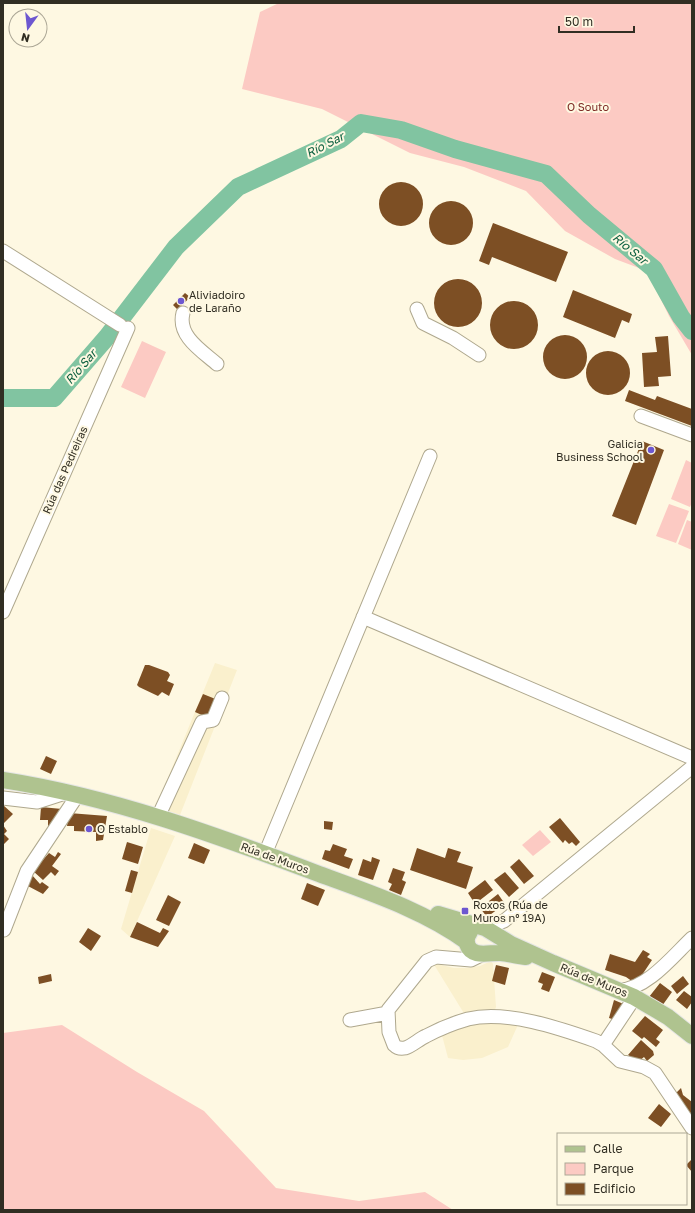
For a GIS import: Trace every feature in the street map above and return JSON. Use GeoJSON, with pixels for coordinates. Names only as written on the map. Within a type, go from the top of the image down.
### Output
{"type":"FeatureCollection","features":[{"type":"Feature","properties":{"kind":"main road"},"geometry":{"type":"LineString","coordinates":[[3,774],[31,785]]}},
{"type":"Feature","properties":{"kind":"main road"},"geometry":{"type":"LineString","coordinates":[[3,780],[31,785]]}},
{"type":"Feature","properties":{"kind":"main road","name":"Rúa de Muros"},"geometry":{"type":"LineString","coordinates":[[31,785],[158,817],[266,854],[392,902],[446,927],[467,943],[474,952],[488,938]]}},
{"type":"Feature","properties":{"kind":"main road","name":"Rúa de Muros"},"geometry":{"type":"LineString","coordinates":[[392,902],[418,909],[488,938],[511,954],[553,963],[620,990],[639,999],[668,1017],[692,1036]]}},
{"type":"Feature","properties":{"kind":"main road","name":"Rúa de Muros"},"geometry":{"type":"LineString","coordinates":[[467,943],[470,931],[488,938]]}},
{"type":"Feature","properties":{"kind":"street","name":"Rúa das Pedreiras"},"geometry":{"type":"LineString","coordinates":[[3,251],[108,319],[124,326],[3,612]]}},
{"type":"Feature","properties":{"kind":"street"},"geometry":{"type":"LineString","coordinates":[[417,309],[423,323],[453,338],[479,355]]}},
{"type":"Feature","properties":{"kind":"street"},"geometry":{"type":"LineString","coordinates":[[183,313],[182,322],[186,336],[217,364]]}},
{"type":"Feature","properties":{"kind":"street"},"geometry":{"type":"LineString","coordinates":[[641,416],[692,435]]}},
{"type":"Feature","properties":{"kind":"street"},"geometry":{"type":"LineString","coordinates":[[266,854],[430,456]]}},
{"type":"Feature","properties":{"kind":"street"},"geometry":{"type":"LineString","coordinates":[[363,617],[692,758]]}},
{"type":"Feature","properties":{"kind":"street"},"geometry":{"type":"LineString","coordinates":[[158,817],[202,722],[213,720],[222,698]]}},
{"type":"Feature","properties":{"kind":"street"},"geometry":{"type":"LineString","coordinates":[[488,938],[504,921],[692,767]]}},
{"type":"Feature","properties":{"kind":"street"},"geometry":{"type":"LineString","coordinates":[[3,798],[38,802],[71,794]]}},
{"type":"Feature","properties":{"kind":"street"},"geometry":{"type":"LineString","coordinates":[[4,930],[28,871],[71,794]]}},
{"type":"Feature","properties":{"kind":"street","name":"Rúa de Muros"},"geometry":{"type":"LineString","coordinates":[[444,957],[456,960],[471,960],[488,938]]}},
{"type":"Feature","properties":{"kind":"street"},"geometry":{"type":"LineString","coordinates":[[620,990],[634,988],[644,983],[692,938]]}},
{"type":"Feature","properties":{"kind":"street","name":"Rúa de Muros"},"geometry":{"type":"LineString","coordinates":[[388,1013],[390,1006],[427,961],[433,958],[444,957],[460,952],[467,943]]}},
{"type":"Feature","properties":{"kind":"street"},"geometry":{"type":"LineString","coordinates":[[639,999],[644,983]]}},
{"type":"Feature","properties":{"kind":"street","name":"Rúa de Muros"},"geometry":{"type":"LineString","coordinates":[[603,1045],[639,999]]}},
{"type":"Feature","properties":{"kind":"street"},"geometry":{"type":"LineString","coordinates":[[350,1020],[388,1013],[391,1039],[394,1045],[400,1048],[409,1046],[426,1035],[456,1023],[491,1016],[527,1021],[593,1040],[603,1045],[617,1060],[644,1067],[655,1073],[692,1128]]}},
{"type":"Feature","properties":{"kind":"shaded area"},"geometry":{"type":"Polygon","coordinates":[[[215,663],[237,670],[180,815],[156,807],[215,663]]]}},
{"type":"Feature","properties":{"kind":"shaded area"},"geometry":{"type":"Polygon","coordinates":[[[151,828],[175,836],[130,937],[121,929],[151,828]]]}},
{"type":"Feature","properties":{"kind":"shaded area"},"geometry":{"type":"Polygon","coordinates":[[[491,961],[493,964],[496,1007],[494,1012],[516,1016],[517,1027],[508,1047],[482,1058],[463,1060],[448,1058],[439,1024],[465,1015],[433,963],[454,968],[466,968],[480,966],[491,961]]]}},
{"type":"Feature","properties":{"kind":"green space","name":"O Souto"},"geometry":{"type":"Polygon","coordinates":[[[279,3],[692,3],[692,355],[669,316],[647,271],[615,259],[565,231],[526,191],[464,167],[410,153],[322,109],[242,89],[260,12],[279,3]]]}},
{"type":"Feature","properties":{"kind":"green space"},"geometry":{"type":"Polygon","coordinates":[[[142,341],[166,352],[145,398],[121,387],[142,341]]]}},
{"type":"Feature","properties":{"kind":"green space"},"geometry":{"type":"Polygon","coordinates":[[[686,460],[692,463],[692,502],[690,507],[671,499],[686,460]]]}},
{"type":"Feature","properties":{"kind":"green space"},"geometry":{"type":"Polygon","coordinates":[[[669,504],[689,511],[676,543],[656,536],[669,504]]]}},
{"type":"Feature","properties":{"kind":"green space"},"geometry":{"type":"Polygon","coordinates":[[[687,520],[692,522],[692,550],[678,544],[687,520]]]}},
{"type":"Feature","properties":{"kind":"green space"},"geometry":{"type":"Polygon","coordinates":[[[540,830],[551,842],[533,856],[522,845],[540,830]]]}},
{"type":"Feature","properties":{"kind":"green space"},"geometry":{"type":"Polygon","coordinates":[[[62,1025],[137,1072],[204,1111],[276,1188],[359,1201],[425,1192],[453,1210],[3,1210],[3,1033],[62,1025]]]}},
{"type":"Feature","properties":{"kind":"building"},"geometry":{"type":"Polygon","coordinates":[[[397,182],[405,182],[417,188],[423,200],[423,208],[417,220],[405,226],[397,226],[385,220],[379,208],[379,200],[385,188],[397,182]]]}},
{"type":"Feature","properties":{"kind":"building"},"geometry":{"type":"Polygon","coordinates":[[[447,201],[455,201],[467,207],[473,219],[473,227],[467,239],[455,245],[447,245],[435,239],[429,227],[429,219],[435,207],[447,201]]]}},
{"type":"Feature","properties":{"kind":"building"},"geometry":{"type":"Polygon","coordinates":[[[493,223],[568,252],[556,282],[492,257],[489,265],[479,261],[493,223]]]}},
{"type":"Feature","properties":{"kind":"building"},"geometry":{"type":"Polygon","coordinates":[[[453,279],[463,279],[475,286],[482,298],[482,308],[475,320],[463,327],[453,327],[445,323],[438,316],[434,308],[434,298],[438,290],[445,283],[453,279]]]}},
{"type":"Feature","properties":{"kind":"building"},"geometry":{"type":"Polygon","coordinates":[[[573,290],[632,314],[629,323],[622,320],[615,338],[563,317],[573,290]]]}},
{"type":"Feature","properties":{"kind":"building","name":"Aliviadoiro de Laraño"},"geometry":{"type":"Polygon","coordinates":[[[185,293],[190,297],[178,310],[173,305],[185,293]]]}},
{"type":"Feature","properties":{"kind":"building"},"geometry":{"type":"Polygon","coordinates":[[[509,301],[519,301],[531,308],[538,320],[538,330],[531,342],[519,349],[509,349],[501,345],[494,338],[490,330],[490,320],[494,312],[501,305],[509,301]]]}},
{"type":"Feature","properties":{"kind":"building"},"geometry":{"type":"Polygon","coordinates":[[[561,335],[569,335],[581,341],[587,353],[587,361],[581,373],[569,379],[561,379],[549,373],[543,361],[543,353],[549,341],[561,335]]]}},
{"type":"Feature","properties":{"kind":"building"},"geometry":{"type":"Polygon","coordinates":[[[668,336],[671,376],[658,377],[659,386],[644,387],[642,353],[657,352],[655,337],[668,336]]]}},
{"type":"Feature","properties":{"kind":"building"},"geometry":{"type":"Polygon","coordinates":[[[604,351],[612,351],[624,357],[630,369],[630,377],[624,389],[612,395],[604,395],[592,389],[586,377],[586,369],[592,357],[604,351]]]}},
{"type":"Feature","properties":{"kind":"building"},"geometry":{"type":"Polygon","coordinates":[[[629,390],[655,400],[657,396],[692,409],[692,426],[625,401],[629,390]]]}},
{"type":"Feature","properties":{"kind":"building"},"geometry":{"type":"Polygon","coordinates":[[[642,441],[664,450],[636,525],[612,516],[642,441]]]}},
{"type":"Feature","properties":{"kind":"building"},"geometry":{"type":"Polygon","coordinates":[[[145,665],[168,672],[170,675],[167,681],[174,684],[169,696],[162,692],[158,696],[137,685],[145,665]]]}},
{"type":"Feature","properties":{"kind":"building"},"geometry":{"type":"Polygon","coordinates":[[[203,694],[218,700],[211,719],[195,712],[203,694]]]}},
{"type":"Feature","properties":{"kind":"building"},"geometry":{"type":"Polygon","coordinates":[[[46,756],[57,761],[51,774],[40,769],[46,756]]]}},
{"type":"Feature","properties":{"kind":"building"},"geometry":{"type":"Polygon","coordinates":[[[3,805],[13,814],[3,824],[3,805]]]}},
{"type":"Feature","properties":{"kind":"building"},"geometry":{"type":"Polygon","coordinates":[[[41,807],[62,809],[54,828],[48,828],[48,820],[40,820],[41,807]]]}},
{"type":"Feature","properties":{"kind":"building","name":"O Establo"},"geometry":{"type":"Polygon","coordinates":[[[69,813],[107,816],[103,840],[96,841],[96,832],[74,831],[74,826],[67,826],[69,813]]]}},
{"type":"Feature","properties":{"kind":"building"},"geometry":{"type":"Polygon","coordinates":[[[560,818],[580,842],[576,846],[572,842],[569,844],[565,840],[563,843],[549,827],[560,818]]]}},
{"type":"Feature","properties":{"kind":"building"},"geometry":{"type":"Polygon","coordinates":[[[324,821],[333,822],[332,830],[324,829],[324,821]]]}},
{"type":"Feature","properties":{"kind":"building"},"geometry":{"type":"Polygon","coordinates":[[[3,825],[7,831],[4,834],[9,839],[3,845],[3,825]]]}},
{"type":"Feature","properties":{"kind":"building"},"geometry":{"type":"Polygon","coordinates":[[[127,842],[143,847],[138,864],[122,859],[127,842]]]}},
{"type":"Feature","properties":{"kind":"building"},"geometry":{"type":"Polygon","coordinates":[[[194,843],[210,850],[204,864],[188,858],[194,843]]]}},
{"type":"Feature","properties":{"kind":"building"},"geometry":{"type":"Polygon","coordinates":[[[333,844],[347,849],[344,856],[353,859],[349,869],[322,859],[325,850],[330,851],[333,844]]]}},
{"type":"Feature","properties":{"kind":"building"},"geometry":{"type":"Polygon","coordinates":[[[417,848],[445,858],[448,848],[461,852],[457,862],[473,867],[466,889],[410,870],[417,848]]]}},
{"type":"Feature","properties":{"kind":"building"},"geometry":{"type":"Polygon","coordinates":[[[58,852],[61,854],[52,866],[59,871],[55,876],[51,872],[43,880],[33,871],[49,853],[55,857],[58,852]]]}},
{"type":"Feature","properties":{"kind":"building"},"geometry":{"type":"Polygon","coordinates":[[[372,857],[380,860],[373,880],[358,875],[363,859],[371,862],[372,857]]]}},
{"type":"Feature","properties":{"kind":"building"},"geometry":{"type":"Polygon","coordinates":[[[519,859],[534,876],[524,884],[510,867],[519,859]]]}},
{"type":"Feature","properties":{"kind":"building"},"geometry":{"type":"Polygon","coordinates":[[[393,868],[405,872],[402,880],[406,882],[401,895],[389,890],[392,884],[388,882],[393,868]]]}},
{"type":"Feature","properties":{"kind":"building"},"geometry":{"type":"Polygon","coordinates":[[[131,870],[138,872],[132,893],[125,891],[131,870]]]}},
{"type":"Feature","properties":{"kind":"building"},"geometry":{"type":"Polygon","coordinates":[[[505,872],[519,888],[509,897],[494,880],[505,872]]]}},
{"type":"Feature","properties":{"kind":"building"},"geometry":{"type":"Polygon","coordinates":[[[32,875],[40,884],[42,882],[49,887],[43,894],[26,885],[32,875]]]}},
{"type":"Feature","properties":{"kind":"building"},"geometry":{"type":"Polygon","coordinates":[[[485,880],[493,890],[475,904],[468,893],[485,880]]]}},
{"type":"Feature","properties":{"kind":"building"},"geometry":{"type":"Polygon","coordinates":[[[307,883],[325,890],[318,906],[301,899],[307,883]]]}},
{"type":"Feature","properties":{"kind":"building"},"geometry":{"type":"Polygon","coordinates":[[[498,894],[505,904],[487,917],[480,908],[498,894]]]}},
{"type":"Feature","properties":{"kind":"building"},"geometry":{"type":"Polygon","coordinates":[[[168,895],[181,902],[169,926],[156,920],[168,895]]]}},
{"type":"Feature","properties":{"kind":"building"},"geometry":{"type":"Polygon","coordinates":[[[137,922],[160,933],[163,928],[169,931],[158,947],[130,937],[137,922]]]}},
{"type":"Feature","properties":{"kind":"building"},"geometry":{"type":"Polygon","coordinates":[[[88,928],[101,936],[91,951],[79,942],[88,928]]]}},
{"type":"Feature","properties":{"kind":"building"},"geometry":{"type":"Polygon","coordinates":[[[643,950],[650,954],[647,957],[652,960],[636,984],[626,977],[605,970],[610,954],[635,962],[643,950]]]}},
{"type":"Feature","properties":{"kind":"building"},"geometry":{"type":"Polygon","coordinates":[[[496,965],[509,968],[505,985],[492,981],[496,965]]]}},
{"type":"Feature","properties":{"kind":"building"},"geometry":{"type":"Polygon","coordinates":[[[542,972],[555,977],[549,992],[541,989],[543,984],[538,982],[542,972]]]}},
{"type":"Feature","properties":{"kind":"building"},"geometry":{"type":"Polygon","coordinates":[[[51,974],[52,981],[39,984],[38,977],[51,974]]]}},
{"type":"Feature","properties":{"kind":"building"},"geometry":{"type":"Polygon","coordinates":[[[683,976],[689,984],[677,994],[671,986],[683,976]]]}},
{"type":"Feature","properties":{"kind":"building"},"geometry":{"type":"Polygon","coordinates":[[[660,983],[672,992],[662,1006],[649,997],[660,983]]]}},
{"type":"Feature","properties":{"kind":"building"},"geometry":{"type":"Polygon","coordinates":[[[684,991],[692,997],[692,1002],[687,1009],[676,1000],[684,991]]]}},
{"type":"Feature","properties":{"kind":"building"},"geometry":{"type":"Polygon","coordinates":[[[614,1000],[626,1005],[618,1021],[609,1018],[614,1000]]]}},
{"type":"Feature","properties":{"kind":"building"},"geometry":{"type":"Polygon","coordinates":[[[645,1016],[663,1030],[656,1039],[660,1042],[656,1047],[644,1037],[642,1039],[632,1031],[645,1016]]]}},
{"type":"Feature","properties":{"kind":"building"},"geometry":{"type":"Polygon","coordinates":[[[641,1040],[653,1051],[654,1055],[647,1061],[644,1057],[638,1062],[628,1055],[641,1040]]]}},
{"type":"Feature","properties":{"kind":"building"},"geometry":{"type":"Polygon","coordinates":[[[681,1088],[683,1095],[692,1102],[691,1115],[672,1097],[681,1088]]]}},
{"type":"Feature","properties":{"kind":"building"},"geometry":{"type":"Polygon","coordinates":[[[659,1104],[671,1114],[661,1127],[648,1118],[659,1104]]]}},
{"type":"Feature","properties":{"kind":"building"},"geometry":{"type":"Polygon","coordinates":[[[692,1159],[692,1172],[687,1166],[687,1164],[692,1159]]]}},
{"type":"Feature","properties":{"kind":"waterway","name":"Río Sar"},"geometry":{"type":"LineString","coordinates":[[3,398],[54,398],[107,337],[176,247],[238,187],[341,139],[361,123],[401,130],[455,149],[546,174],[589,215],[654,269],[681,317],[692,331]]}},
{"type":"Feature","properties":{"kind":"place","name":"Aliviadoiro de Laraño"},"geometry":{"type":"Point","coordinates":[181,301]}},
{"type":"Feature","properties":{"kind":"place","name":"Galicia Business School"},"geometry":{"type":"Point","coordinates":[651,450]}},
{"type":"Feature","properties":{"kind":"place","name":"O Establo"},"geometry":{"type":"Point","coordinates":[89,829]}},
{"type":"Feature","properties":{"kind":"place","name":"Roxos (Rúa de Muros n° 19A)"},"geometry":{"type":"Point","coordinates":[465,911]}}]}
